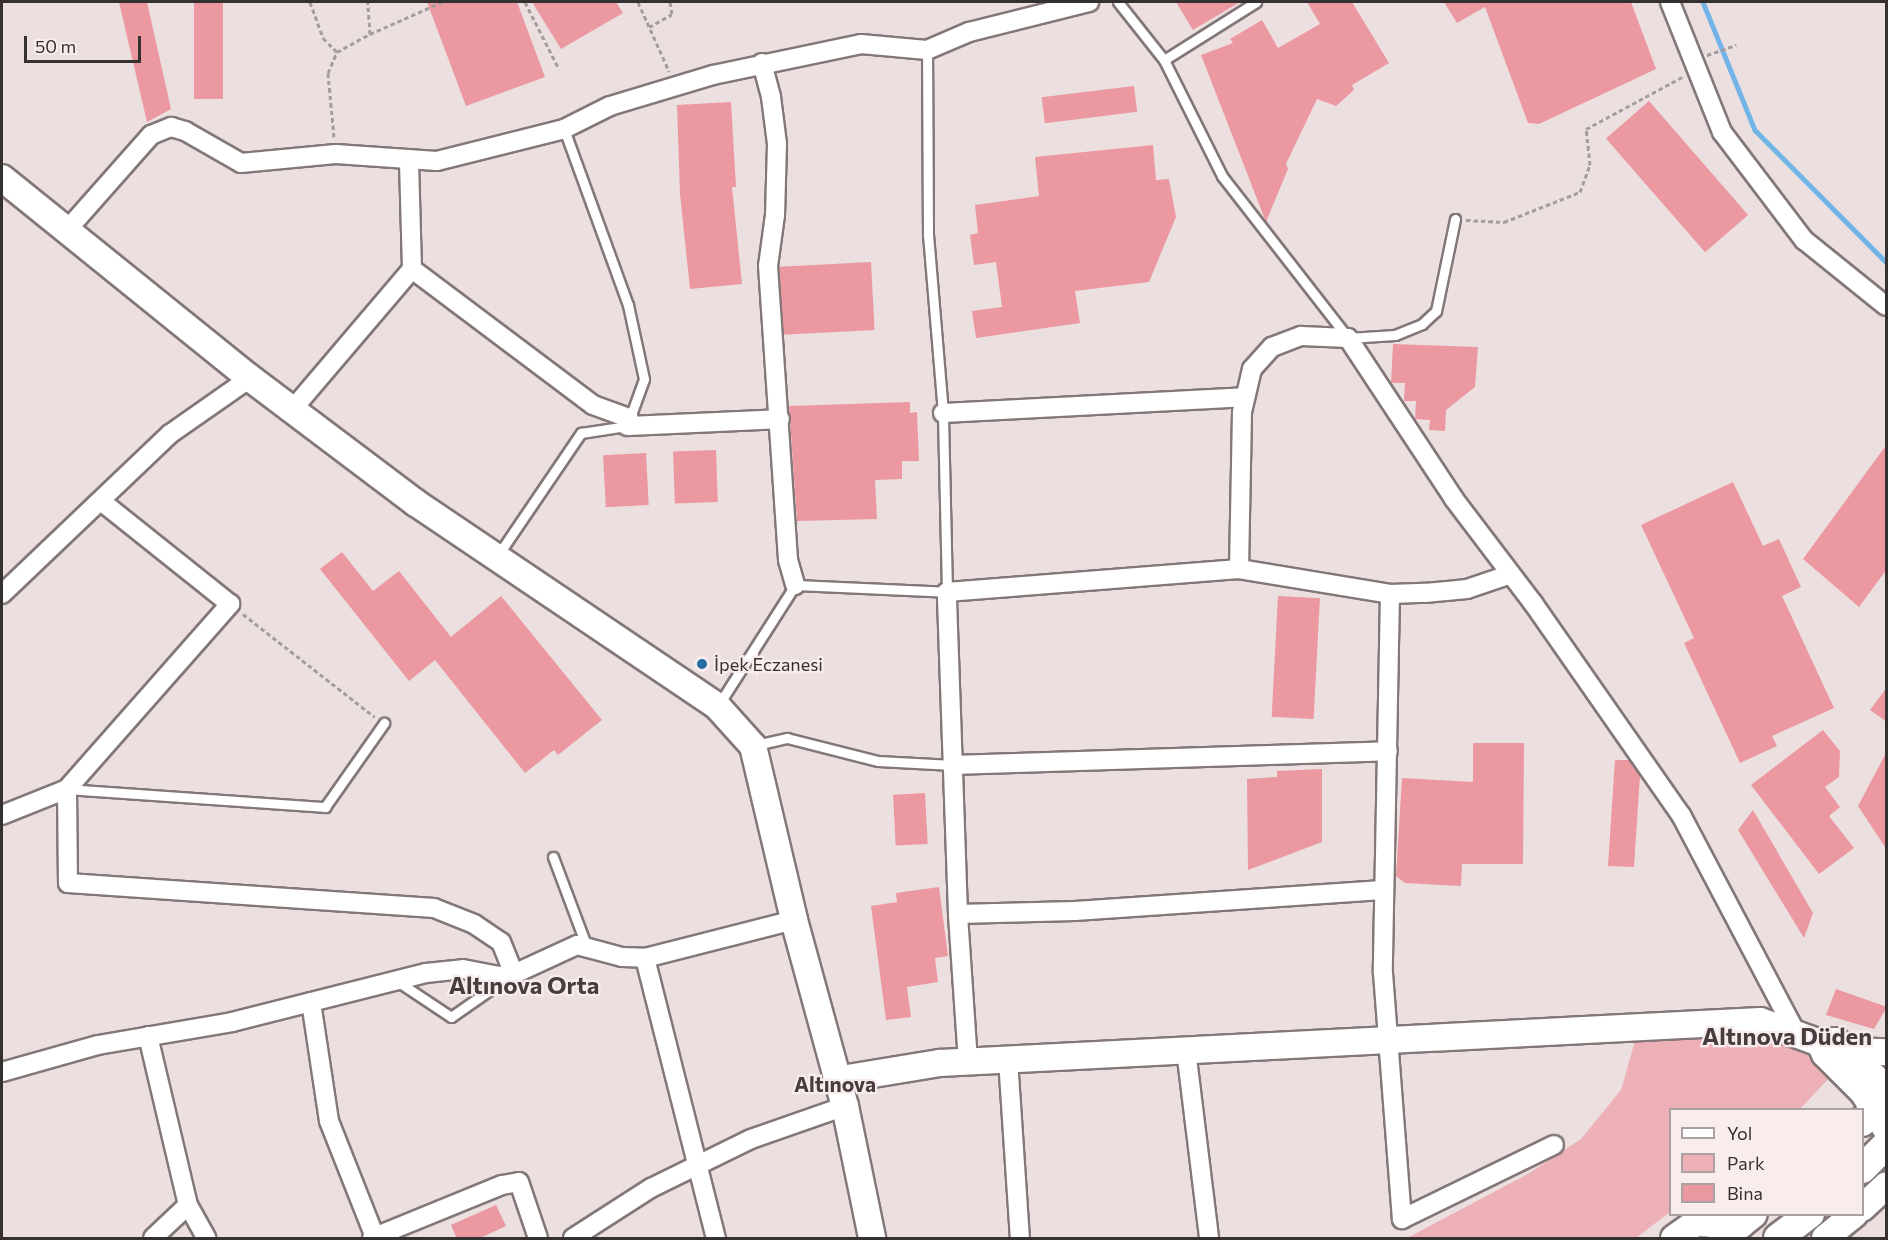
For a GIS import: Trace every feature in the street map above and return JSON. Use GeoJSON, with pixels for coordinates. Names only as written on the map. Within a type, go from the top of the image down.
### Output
{"type":"FeatureCollection","features":[{"type":"Feature","properties":{"kind":"main road"},"geometry":{"type":"LineString","coordinates":[[1864,1167],[1887,1145]]}},
{"type":"Feature","properties":{"kind":"main road"},"geometry":{"type":"LineString","coordinates":[[1778,1239],[1809,1216]]}},
{"type":"Feature","properties":{"kind":"street"},"geometry":{"type":"LineString","coordinates":[[67,230],[151,135],[171,127],[185,131],[241,163],[336,154],[437,161],[564,129],[610,106],[762,63],[861,44],[927,50],[969,32],[1089,2]]}},
{"type":"Feature","properties":{"kind":"street"},"geometry":{"type":"LineString","coordinates":[[1670,2],[1722,132],[1804,240],[1887,306]]}},
{"type":"Feature","properties":{"kind":"street"},"geometry":{"type":"LineString","coordinates":[[762,63],[771,97],[777,144],[775,215],[768,266],[789,560],[795,585]]}},
{"type":"Feature","properties":{"kind":"street"},"geometry":{"type":"LineString","coordinates":[[292,410],[412,269],[409,159]]}},
{"type":"Feature","properties":{"kind":"street"},"geometry":{"type":"LineString","coordinates":[[2,178],[292,410],[496,558],[717,706],[753,746],[794,921],[845,1106],[872,1239]]}},
{"type":"Feature","properties":{"kind":"street"},"geometry":{"type":"LineString","coordinates":[[412,269],[593,405],[628,422],[780,419]]}},
{"type":"Feature","properties":{"kind":"street"},"geometry":{"type":"LineString","coordinates":[[1239,569],[1242,412],[1252,369],[1272,346],[1301,336],[1348,339],[1454,499],[1511,574],[1681,815],[1796,1032]]}},
{"type":"Feature","properties":{"kind":"street"},"geometry":{"type":"LineString","coordinates":[[2,594],[102,502],[170,434],[250,378]]}},
{"type":"Feature","properties":{"kind":"street"},"geometry":{"type":"LineString","coordinates":[[943,413],[1245,397]]}},
{"type":"Feature","properties":{"kind":"street"},"geometry":{"type":"LineString","coordinates":[[2,815],[67,789],[230,604],[102,502]]}},
{"type":"Feature","properties":{"kind":"street"},"geometry":{"type":"LineString","coordinates":[[968,1062],[958,914],[947,592],[1239,569],[1390,594],[1467,589],[1511,574]]}},
{"type":"Feature","properties":{"kind":"street"},"geometry":{"type":"LineString","coordinates":[[1390,594],[1383,890],[1385,1040],[1402,1219],[1554,1145]]}},
{"type":"Feature","properties":{"kind":"street"},"geometry":{"type":"LineString","coordinates":[[953,765],[1388,751]]}},
{"type":"Feature","properties":{"kind":"street"},"geometry":{"type":"LineString","coordinates":[[67,789],[68,883],[434,908],[474,924],[501,942],[506,975]]}},
{"type":"Feature","properties":{"kind":"street"},"geometry":{"type":"LineString","coordinates":[[958,914],[1075,911],[1383,890]]}},
{"type":"Feature","properties":{"kind":"street"},"geometry":{"type":"LineString","coordinates":[[3,1066],[311,1002],[396,981],[463,969],[506,975],[577,945],[586,945],[622,957],[645,958],[794,921]]}},
{"type":"Feature","properties":{"kind":"street"},"geometry":{"type":"LineString","coordinates":[[645,958],[699,1164],[716,1239]]}},
{"type":"Feature","properties":{"kind":"street"},"geometry":{"type":"LineString","coordinates":[[311,1002],[329,1121],[373,1238],[502,1185],[519,1182],[538,1239]]}},
{"type":"Feature","properties":{"kind":"street"},"geometry":{"type":"LineString","coordinates":[[836,1080],[968,1062],[1008,1059],[1760,1021],[1796,1032],[1820,1043],[1836,1041],[1850,1052],[1879,1110]]}},
{"type":"Feature","properties":{"kind":"street"},"geometry":{"type":"LineString","coordinates":[[148,1036],[188,1205],[206,1239]]}},
{"type":"Feature","properties":{"kind":"street"},"geometry":{"type":"LineString","coordinates":[[1820,1043],[1825,1054],[1879,1110]]}},
{"type":"Feature","properties":{"kind":"street"},"geometry":{"type":"LineString","coordinates":[[1186,1050],[1209,1239]]}},
{"type":"Feature","properties":{"kind":"street"},"geometry":{"type":"LineString","coordinates":[[1850,1052],[1887,1052]]}},
{"type":"Feature","properties":{"kind":"street"},"geometry":{"type":"LineString","coordinates":[[1008,1059],[1020,1239]]}},
{"type":"Feature","properties":{"kind":"street"},"geometry":{"type":"LineString","coordinates":[[573,1239],[651,1188],[699,1164],[751,1139],[845,1106]]}},
{"type":"Feature","properties":{"kind":"street"},"geometry":{"type":"LineString","coordinates":[[1864,1207],[1887,1186]]}},
{"type":"Feature","properties":{"kind":"street"},"geometry":{"type":"LineString","coordinates":[[153,1239],[188,1205]]}},
{"type":"Feature","properties":{"kind":"street"},"geometry":{"type":"LineString","coordinates":[[1825,1239],[1854,1216]]}},
{"type":"Feature","properties":{"kind":"street"},"geometry":{"type":"LineString","coordinates":[[1674,1239],[1702,1219],[1738,1226]]}},
{"type":"Feature","properties":{"kind":"lane"},"geometry":{"type":"LineString","coordinates":[[1118,2],[1164,60],[1222,176],[1348,339],[1410,330],[1436,311],[1455,219]]}},
{"type":"Feature","properties":{"kind":"lane"},"geometry":{"type":"LineString","coordinates":[[1164,60],[1256,2]]}},
{"type":"Feature","properties":{"kind":"lane"},"geometry":{"type":"LineString","coordinates":[[717,706],[795,585],[947,592],[943,413],[928,236],[927,50]]}},
{"type":"Feature","properties":{"kind":"lane"},"geometry":{"type":"LineString","coordinates":[[496,558],[581,433],[628,422],[639,400],[644,379],[641,355],[628,305],[564,129]]}},
{"type":"Feature","properties":{"kind":"lane"},"geometry":{"type":"LineString","coordinates":[[67,789],[325,807],[384,723]]}},
{"type":"Feature","properties":{"kind":"lane"},"geometry":{"type":"LineString","coordinates":[[753,746],[787,738],[878,761],[953,765]]}},
{"type":"Feature","properties":{"kind":"lane"},"geometry":{"type":"LineString","coordinates":[[553,857],[586,945]]}},
{"type":"Feature","properties":{"kind":"lane"},"geometry":{"type":"LineString","coordinates":[[396,981],[450,1017],[494,987],[506,975]]}},
{"type":"Feature","properties":{"kind":"path"},"geometry":{"type":"LineString","coordinates":[[310,2],[323,38],[337,52]]}},
{"type":"Feature","properties":{"kind":"path"},"geometry":{"type":"LineString","coordinates":[[368,2],[370,34]]}},
{"type":"Feature","properties":{"kind":"path"},"geometry":{"type":"LineString","coordinates":[[336,154],[328,73],[337,52],[370,34],[442,2]]}},
{"type":"Feature","properties":{"kind":"path"},"geometry":{"type":"LineString","coordinates":[[525,2],[559,69]]}},
{"type":"Feature","properties":{"kind":"path"},"geometry":{"type":"LineString","coordinates":[[638,2],[675,86]]}},
{"type":"Feature","properties":{"kind":"path"},"geometry":{"type":"LineString","coordinates":[[649,27],[672,14],[670,2]]}},
{"type":"Feature","properties":{"kind":"path"},"geometry":{"type":"LineString","coordinates":[[1713,53],[1734,46]]}},
{"type":"Feature","properties":{"kind":"path"},"geometry":{"type":"LineString","coordinates":[[1455,219],[1504,222],[1580,192],[1590,165],[1586,129],[1697,69]]}},
{"type":"Feature","properties":{"kind":"path"},"geometry":{"type":"LineString","coordinates":[[230,604],[384,723]]}},
{"type":"Feature","properties":{"kind":"green space"},"geometry":{"type":"Polygon","coordinates":[[[1756,1024],[1823,1061],[1832,1075],[1801,1108],[1669,1108],[1669,1213],[1636,1238],[1407,1238],[1528,1174],[1581,1139],[1621,1090],[1635,1041],[1756,1024]]]}},
{"type":"Feature","properties":{"kind":"building"},"geometry":{"type":"Polygon","coordinates":[[[119,2],[147,2],[171,109],[147,122],[119,2]]]}},
{"type":"Feature","properties":{"kind":"building"},"geometry":{"type":"Polygon","coordinates":[[[194,2],[223,2],[223,99],[194,99],[194,2]]]}},
{"type":"Feature","properties":{"kind":"building"},"geometry":{"type":"Polygon","coordinates":[[[427,2],[517,2],[545,77],[466,106],[427,2]]]}},
{"type":"Feature","properties":{"kind":"building"},"geometry":{"type":"Polygon","coordinates":[[[532,2],[616,2],[623,13],[561,49],[532,2]]]}},
{"type":"Feature","properties":{"kind":"building"},"geometry":{"type":"Polygon","coordinates":[[[1176,2],[1240,2],[1193,30],[1176,2]]]}},
{"type":"Feature","properties":{"kind":"building"},"geometry":{"type":"Polygon","coordinates":[[[1307,2],[1352,2],[1389,63],[1352,85],[1354,90],[1336,106],[1317,99],[1286,164],[1288,169],[1266,222],[1201,55],[1233,43],[1230,39],[1262,20],[1278,48],[1320,24],[1307,2]]]}},
{"type":"Feature","properties":{"kind":"building"},"geometry":{"type":"Polygon","coordinates":[[[1444,2],[1631,2],[1656,69],[1539,124],[1528,123],[1485,7],[1457,23],[1444,2]]]}},
{"type":"Feature","properties":{"kind":"building"},"geometry":{"type":"Polygon","coordinates":[[[1134,86],[1137,112],[1045,123],[1042,97],[1134,86]]]}},
{"type":"Feature","properties":{"kind":"building"},"geometry":{"type":"Polygon","coordinates":[[[1649,101],[1748,215],[1705,252],[1606,138],[1649,101]]]}},
{"type":"Feature","properties":{"kind":"building"},"geometry":{"type":"Polygon","coordinates":[[[731,102],[736,187],[732,187],[742,284],[690,289],[680,194],[677,105],[731,102]]]}},
{"type":"Feature","properties":{"kind":"building"},"geometry":{"type":"Polygon","coordinates":[[[1153,145],[1156,180],[1169,179],[1176,217],[1149,282],[1075,291],[1080,323],[976,338],[972,311],[1002,307],[996,262],[974,265],[970,235],[978,233],[975,205],[1039,196],[1035,157],[1153,145]]]}},
{"type":"Feature","properties":{"kind":"building"},"geometry":{"type":"Polygon","coordinates":[[[871,262],[875,330],[783,335],[779,267],[871,262]]]}},
{"type":"Feature","properties":{"kind":"building"},"geometry":{"type":"Polygon","coordinates":[[[1393,344],[1478,347],[1475,387],[1446,410],[1445,431],[1429,430],[1430,420],[1415,419],[1416,401],[1404,401],[1405,383],[1391,383],[1393,344]]]}},
{"type":"Feature","properties":{"kind":"building"},"geometry":{"type":"Polygon","coordinates":[[[910,402],[910,413],[917,412],[919,461],[902,461],[902,479],[875,480],[877,519],[797,521],[789,406],[910,402]]]}},
{"type":"Feature","properties":{"kind":"building"},"geometry":{"type":"Polygon","coordinates":[[[1887,444],[1887,569],[1859,607],[1803,559],[1887,444]]]}},
{"type":"Feature","properties":{"kind":"building"},"geometry":{"type":"Polygon","coordinates":[[[716,450],[718,502],[675,503],[673,452],[716,450]]]}},
{"type":"Feature","properties":{"kind":"building"},"geometry":{"type":"Polygon","coordinates":[[[646,453],[649,505],[606,507],[603,455],[646,453]]]}},
{"type":"Feature","properties":{"kind":"building"},"geometry":{"type":"Polygon","coordinates":[[[1733,482],[1763,546],[1779,539],[1801,587],[1782,596],[1834,708],[1772,736],[1777,746],[1740,763],[1684,643],[1694,638],[1641,525],[1733,482]]]}},
{"type":"Feature","properties":{"kind":"building"},"geometry":{"type":"Polygon","coordinates":[[[342,552],[373,591],[399,571],[451,637],[501,596],[602,720],[558,755],[554,750],[525,773],[435,660],[409,681],[320,569],[342,552]]]}},
{"type":"Feature","properties":{"kind":"building"},"geometry":{"type":"Polygon","coordinates":[[[1278,596],[1320,598],[1314,719],[1272,717],[1278,596]]]}},
{"type":"Feature","properties":{"kind":"building"},"geometry":{"type":"Polygon","coordinates":[[[1887,687],[1887,722],[1870,710],[1887,687]]]}},
{"type":"Feature","properties":{"kind":"building"},"geometry":{"type":"Polygon","coordinates":[[[1823,730],[1840,751],[1839,777],[1825,787],[1840,807],[1829,816],[1854,848],[1819,874],[1751,785],[1823,730]]]}},
{"type":"Feature","properties":{"kind":"building"},"geometry":{"type":"Polygon","coordinates":[[[1473,743],[1524,743],[1523,864],[1462,864],[1461,886],[1405,883],[1396,876],[1402,778],[1473,782],[1473,743]]]}},
{"type":"Feature","properties":{"kind":"building"},"geometry":{"type":"Polygon","coordinates":[[[1887,751],[1887,850],[1858,806],[1887,751]]]}},
{"type":"Feature","properties":{"kind":"building"},"geometry":{"type":"Polygon","coordinates":[[[1615,760],[1629,760],[1640,776],[1634,867],[1608,866],[1615,760]]]}},
{"type":"Feature","properties":{"kind":"building"},"geometry":{"type":"Polygon","coordinates":[[[1322,769],[1322,842],[1248,870],[1247,779],[1277,777],[1277,771],[1322,769]]]}},
{"type":"Feature","properties":{"kind":"building"},"geometry":{"type":"Polygon","coordinates":[[[925,793],[928,844],[896,846],[893,795],[925,793]]]}},
{"type":"Feature","properties":{"kind":"building"},"geometry":{"type":"Polygon","coordinates":[[[1753,810],[1813,913],[1804,938],[1738,830],[1753,810]]]}},
{"type":"Feature","properties":{"kind":"building"},"geometry":{"type":"Polygon","coordinates":[[[939,887],[948,956],[935,958],[938,982],[907,987],[911,1017],[886,1020],[871,906],[897,902],[896,893],[939,887]]]}},
{"type":"Feature","properties":{"kind":"building"},"geometry":{"type":"Polygon","coordinates":[[[1836,989],[1887,1007],[1874,1029],[1826,1015],[1836,989]]]}},
{"type":"Feature","properties":{"kind":"building"},"geometry":{"type":"Polygon","coordinates":[[[496,1205],[506,1226],[478,1239],[457,1239],[451,1225],[496,1205]]]}},
{"type":"Feature","properties":{"kind":"waterway"},"geometry":{"type":"LineString","coordinates":[[1703,2],[1755,130],[1886,262]]}},
{"type":"Feature","properties":{"kind":"place","name":"İpek Eczanesi"},"geometry":{"type":"Point","coordinates":[702,664]}},
{"type":"Feature","properties":{"kind":"district","name":"Altınova Orta"},"geometry":{"type":"Point","coordinates":[524,985]}},
{"type":"Feature","properties":{"kind":"district","name":"Altınova Düden"},"geometry":{"type":"Point","coordinates":[1787,1036]}},
{"type":"Feature","properties":{"kind":"district","name":"Altınova"},"geometry":{"type":"Point","coordinates":[835,1084]}}]}
